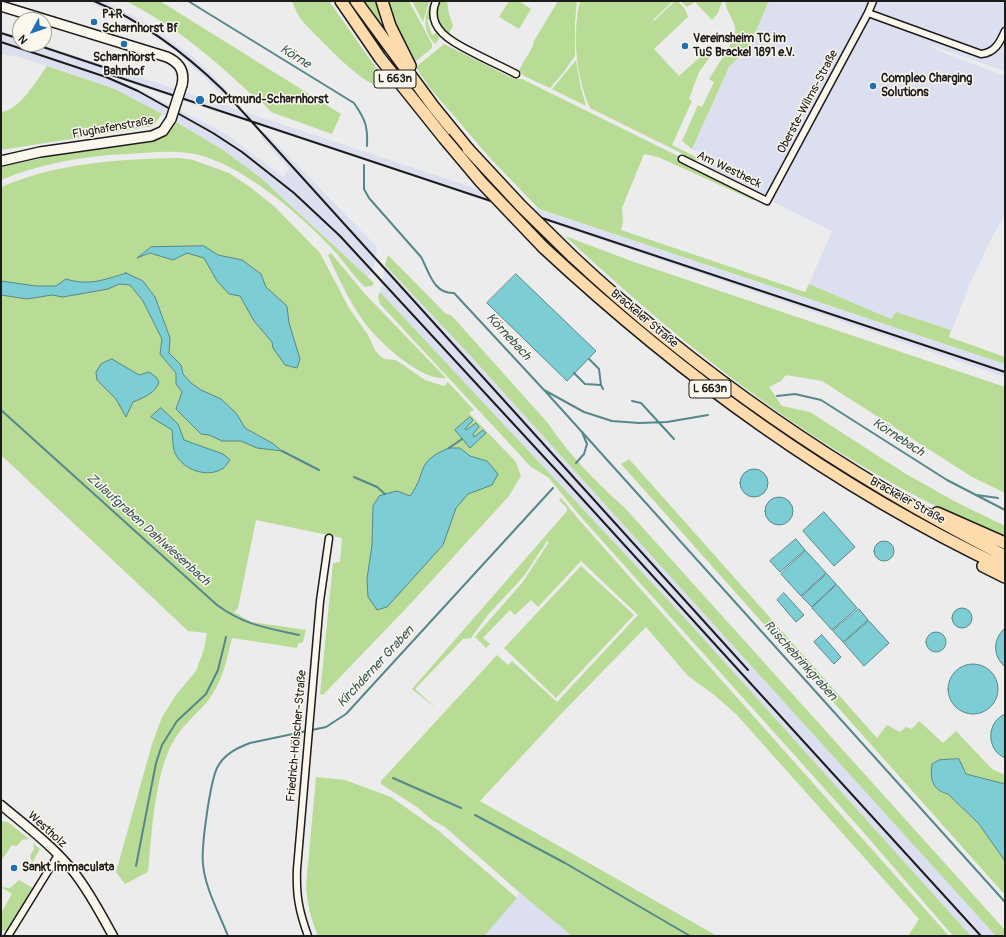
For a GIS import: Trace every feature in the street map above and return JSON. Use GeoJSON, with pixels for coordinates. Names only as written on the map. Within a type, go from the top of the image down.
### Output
{"type":"FeatureCollection","features":[{"type":"Feature","properties":{"kind":"highway"},"geometry":{"type":"LineString","coordinates":[[335,1],[351,17]]}},
{"type":"Feature","properties":{"kind":"highway","name":"Brackeler Straße"},"geometry":{"type":"LineString","coordinates":[[341,1],[410,98],[481,182],[543,247],[610,308],[700,381],[830,473],[1005,568]]}},
{"type":"Feature","properties":{"kind":"highway","name":"Brackeler Straße"},"geometry":{"type":"LineString","coordinates":[[356,1],[433,106],[468,149],[521,206],[572,256],[634,313],[701,366],[794,434],[927,516],[1005,556]]}},
{"type":"Feature","properties":{"kind":"highway"},"geometry":{"type":"LineString","coordinates":[[382,1],[401,50],[433,106]]}},
{"type":"Feature","properties":{"kind":"highway"},"geometry":{"type":"LineString","coordinates":[[873,484],[1005,543]]}},
{"type":"Feature","properties":{"kind":"highway"},"geometry":{"type":"LineString","coordinates":[[894,509],[915,527],[1005,578]]}},
{"type":"Feature","properties":{"kind":"main road","name":"Flughafenstraße"},"geometry":{"type":"LineString","coordinates":[[1,6],[167,57],[178,64],[184,76],[171,119],[163,131],[152,136],[40,152],[1,161]]}},
{"type":"Feature","properties":{"kind":"street"},"geometry":{"type":"LineString","coordinates":[[436,1],[434,12],[437,28],[446,38],[516,74]]}},
{"type":"Feature","properties":{"kind":"street","name":"Oberste-Wilms-Straße"},"geometry":{"type":"LineString","coordinates":[[767,201],[868,13],[873,1]]}},
{"type":"Feature","properties":{"kind":"street"},"geometry":{"type":"LineString","coordinates":[[868,13],[981,54],[986,54],[996,47],[1005,31]]}},
{"type":"Feature","properties":{"kind":"street","name":"Am Westheck"},"geometry":{"type":"LineString","coordinates":[[682,159],[767,201]]}},
{"type":"Feature","properties":{"kind":"street","name":"Friedrich-Hölscher-Straße"},"geometry":{"type":"LineString","coordinates":[[308,936],[298,911],[296,891],[320,601],[329,538]]}},
{"type":"Feature","properties":{"kind":"street","name":"Westholz"},"geometry":{"type":"LineString","coordinates":[[1,805],[58,855],[85,889],[114,936]]}},
{"type":"Feature","properties":{"kind":"street"},"geometry":{"type":"LineString","coordinates":[[8,936],[58,855]]}},
{"type":"Feature","properties":{"kind":"shaded area"},"geometry":{"type":"Polygon","coordinates":[[[86,1],[105,1],[150,25],[196,59],[240,103],[229,101],[177,52],[149,33],[115,14],[86,1]]]}},
{"type":"Feature","properties":{"kind":"shaded area"},"geometry":{"type":"Polygon","coordinates":[[[769,1],[1005,1],[1005,71],[921,42],[949,55],[1005,76],[1005,215],[992,237],[969,286],[952,330],[896,312],[891,319],[809,284],[832,231],[710,171],[709,157],[692,149],[729,67],[749,47],[769,1]]]}},
{"type":"Feature","properties":{"kind":"shaded area"},"geometry":{"type":"Polygon","coordinates":[[[1,31],[12,34],[12,52],[52,52],[52,48],[1005,364],[1005,377],[380,165],[118,79],[225,133],[283,177],[289,169],[261,137],[266,133],[377,247],[374,269],[367,278],[261,178],[223,150],[162,114],[115,89],[64,71],[15,56],[1,54],[1,31]]]}},
{"type":"Feature","properties":{"kind":"shaded area"},"geometry":{"type":"Polygon","coordinates":[[[385,265],[467,352],[996,936],[971,936],[682,615],[380,292],[385,265]]]}},
{"type":"Feature","properties":{"kind":"shaded area"},"geometry":{"type":"Polygon","coordinates":[[[532,853],[674,936],[482,936],[517,898],[532,853]]]}},
{"type":"Feature","properties":{"kind":"green space"},"geometry":{"type":"Polygon","coordinates":[[[126,1],[160,1],[341,114],[332,134],[271,112],[260,100],[192,43],[161,21],[126,1]]]}},
{"type":"Feature","properties":{"kind":"green space"},"geometry":{"type":"Polygon","coordinates":[[[292,1],[329,1],[386,82],[381,85],[375,85],[367,81],[348,66],[303,22],[292,1]]]}},
{"type":"Feature","properties":{"kind":"green space"},"geometry":{"type":"Polygon","coordinates":[[[364,1],[379,1],[391,40],[367,6],[364,1]]]}},
{"type":"Feature","properties":{"kind":"green space"},"geometry":{"type":"Polygon","coordinates":[[[385,1],[409,1],[432,44],[432,48],[415,62],[417,66],[444,44],[514,79],[522,79],[680,157],[679,161],[754,199],[753,200],[658,157],[644,154],[622,208],[623,222],[621,230],[805,292],[809,284],[891,319],[896,312],[951,330],[949,337],[1005,357],[1005,364],[539,209],[490,158],[429,87],[406,52],[385,1]]]}},
{"type":"Feature","properties":{"kind":"green space"},"geometry":{"type":"Polygon","coordinates":[[[412,1],[429,2],[423,22],[412,1]]]}},
{"type":"Feature","properties":{"kind":"green space"},"geometry":{"type":"Polygon","coordinates":[[[432,1],[431,19],[427,20],[432,35],[437,32],[439,39],[435,44],[426,29],[427,12],[432,1]]]}},
{"type":"Feature","properties":{"kind":"green space"},"geometry":{"type":"Polygon","coordinates":[[[440,1],[447,1],[453,26],[448,35],[438,19],[438,6],[440,1]]]}},
{"type":"Feature","properties":{"kind":"green space"},"geometry":{"type":"Polygon","coordinates":[[[509,1],[519,1],[531,9],[519,29],[499,17],[509,1]]]}},
{"type":"Feature","properties":{"kind":"green space"},"geometry":{"type":"Polygon","coordinates":[[[558,1],[577,1],[575,22],[575,56],[550,88],[524,76],[519,71],[534,41],[558,1]]]}},
{"type":"Feature","properties":{"kind":"green space"},"geometry":{"type":"Polygon","coordinates":[[[580,1],[673,1],[653,20],[654,21],[675,1],[678,1],[685,9],[688,17],[654,49],[679,76],[711,47],[713,53],[699,72],[689,99],[692,101],[672,145],[700,159],[695,161],[684,157],[685,155],[590,108],[581,83],[577,55],[576,27],[580,1]]]}},
{"type":"Feature","properties":{"kind":"green space"},"geometry":{"type":"Polygon","coordinates":[[[680,1],[722,2],[718,13],[712,20],[695,2],[687,7],[680,1]]]}},
{"type":"Feature","properties":{"kind":"green space"},"geometry":{"type":"Polygon","coordinates":[[[725,1],[769,1],[749,47],[729,67],[692,149],[682,141],[698,105],[702,107],[714,82],[709,79],[730,45],[735,32],[735,27],[725,1]]]}},
{"type":"Feature","properties":{"kind":"green space"},"geometry":{"type":"Polygon","coordinates":[[[576,60],[580,84],[586,106],[552,89],[576,60]]]}},
{"type":"Feature","properties":{"kind":"green space"},"geometry":{"type":"Polygon","coordinates":[[[47,66],[115,89],[162,114],[153,126],[1,150],[1,112],[8,110],[21,101],[47,66]]]}},
{"type":"Feature","properties":{"kind":"green space"},"geometry":{"type":"Polygon","coordinates":[[[176,122],[223,150],[261,178],[374,283],[372,286],[365,287],[354,276],[338,255],[308,224],[269,192],[228,166],[207,158],[188,153],[172,152],[109,155],[46,165],[1,180],[1,167],[47,157],[151,142],[165,136],[176,122]]]}},
{"type":"Feature","properties":{"kind":"green space"},"geometry":{"type":"Polygon","coordinates":[[[180,158],[193,160],[229,173],[250,187],[275,207],[320,253],[349,308],[368,335],[379,355],[384,359],[396,360],[425,380],[444,386],[448,382],[474,410],[469,413],[516,462],[521,476],[509,496],[414,600],[323,695],[320,694],[333,563],[340,562],[342,538],[256,520],[238,608],[234,612],[251,622],[306,630],[303,642],[298,644],[297,648],[232,638],[217,687],[207,702],[179,732],[166,758],[161,773],[155,806],[148,872],[125,884],[116,872],[152,744],[162,717],[176,695],[196,671],[204,649],[207,633],[188,631],[1,455],[1,187],[44,172],[89,164],[111,161],[180,158]]]}},
{"type":"Feature","properties":{"kind":"green space"},"geometry":{"type":"Polygon","coordinates":[[[565,236],[634,262],[1005,387],[1005,493],[972,477],[822,381],[786,375],[781,381],[769,387],[782,406],[810,412],[906,474],[956,502],[1005,526],[1005,540],[954,516],[856,463],[777,411],[683,339],[623,289],[565,236]]]}},
{"type":"Feature","properties":{"kind":"green space"},"geometry":{"type":"Polygon","coordinates":[[[331,253],[365,294],[446,378],[436,377],[424,373],[412,366],[400,358],[377,337],[362,319],[349,298],[328,255],[331,253]]]}},
{"type":"Feature","properties":{"kind":"green space"},"geometry":{"type":"Polygon","coordinates":[[[388,255],[445,313],[452,316],[547,422],[564,446],[583,468],[625,508],[1005,930],[1005,936],[996,936],[467,352],[385,265],[388,255]]]}},
{"type":"Feature","properties":{"kind":"green space"},"geometry":{"type":"Polygon","coordinates":[[[380,292],[682,615],[971,936],[953,936],[858,826],[580,516],[548,477],[531,467],[380,304],[378,297],[380,292]]]}},
{"type":"Feature","properties":{"kind":"green space"},"geometry":{"type":"Polygon","coordinates":[[[629,459],[877,738],[887,725],[900,732],[906,727],[912,729],[919,721],[943,743],[956,731],[992,769],[1005,775],[1005,784],[966,774],[959,759],[939,760],[932,764],[943,793],[948,794],[979,824],[1005,861],[1005,895],[621,464],[629,459]]]}},
{"type":"Feature","properties":{"kind":"green space"},"geometry":{"type":"Polygon","coordinates":[[[561,498],[949,936],[908,936],[919,919],[736,714],[713,694],[688,676],[646,627],[561,714],[480,801],[717,936],[572,936],[445,827],[432,820],[417,807],[381,784],[381,781],[497,655],[508,665],[512,661],[557,702],[638,615],[581,561],[538,607],[531,600],[515,615],[510,610],[483,638],[490,644],[486,648],[475,637],[522,583],[549,542],[547,541],[524,576],[487,616],[471,638],[463,639],[415,689],[438,710],[412,689],[567,511],[567,508],[559,500],[561,498]]]}},
{"type":"Feature","properties":{"kind":"green space"},"geometry":{"type":"Polygon","coordinates":[[[581,566],[634,615],[556,698],[504,648],[581,566]]]}},
{"type":"Feature","properties":{"kind":"green space"},"geometry":{"type":"Polygon","coordinates":[[[316,777],[345,780],[391,797],[439,831],[517,898],[484,936],[318,936],[313,924],[307,899],[306,886],[316,777]]]}},
{"type":"Feature","properties":{"kind":"green space"},"geometry":{"type":"Polygon","coordinates":[[[1,821],[8,822],[29,839],[22,840],[17,846],[12,845],[1,861],[1,821]]]}},
{"type":"Feature","properties":{"kind":"green space"},"geometry":{"type":"Polygon","coordinates":[[[33,843],[40,849],[32,863],[30,856],[34,849],[33,843]]]}},
{"type":"Feature","properties":{"kind":"green space"},"geometry":{"type":"Polygon","coordinates":[[[19,880],[33,888],[6,932],[1,929],[1,913],[12,894],[1,887],[10,888],[19,880]]]}},
{"type":"Feature","properties":{"kind":"water"},"geometry":{"type":"Polygon","coordinates":[[[204,246],[218,255],[242,260],[261,274],[266,287],[287,306],[289,323],[300,359],[297,368],[285,365],[273,348],[272,342],[254,321],[240,296],[229,294],[217,281],[204,258],[187,253],[173,260],[150,253],[137,258],[151,247],[204,246]]]}},
{"type":"Feature","properties":{"kind":"water"},"geometry":{"type":"Polygon","coordinates":[[[126,273],[143,281],[155,297],[170,338],[169,353],[181,365],[183,374],[191,383],[201,390],[221,399],[236,413],[245,428],[272,443],[282,451],[257,448],[241,441],[222,441],[209,435],[201,434],[176,409],[182,392],[176,384],[176,373],[160,354],[162,339],[143,301],[130,285],[119,284],[108,289],[63,297],[52,295],[27,299],[1,295],[1,281],[36,286],[56,286],[66,279],[89,282],[103,280],[126,273]]]}},
{"type":"Feature","properties":{"kind":"water"},"geometry":{"type":"Polygon","coordinates":[[[516,274],[596,351],[567,381],[487,303],[516,274]]]}},
{"type":"Feature","properties":{"kind":"water"},"geometry":{"type":"Polygon","coordinates":[[[112,359],[139,375],[149,372],[156,377],[159,382],[152,392],[133,402],[126,417],[116,399],[97,380],[96,372],[101,364],[112,359]]]}},
{"type":"Feature","properties":{"kind":"water"},"geometry":{"type":"Polygon","coordinates":[[[161,408],[178,424],[184,440],[223,454],[230,460],[224,468],[210,473],[196,471],[184,465],[176,455],[172,430],[151,417],[161,408]]]}},
{"type":"Feature","properties":{"kind":"water"},"geometry":{"type":"Polygon","coordinates":[[[470,417],[473,420],[465,429],[466,430],[476,423],[479,427],[473,434],[474,437],[483,430],[486,433],[470,448],[455,430],[470,417]]]}},
{"type":"Feature","properties":{"kind":"water"},"geometry":{"type":"Polygon","coordinates":[[[449,448],[460,448],[470,456],[487,461],[498,474],[492,485],[468,494],[456,508],[443,545],[387,607],[377,610],[368,597],[367,579],[372,545],[373,506],[379,496],[385,494],[397,491],[410,496],[426,463],[438,453],[449,448]]]}},
{"type":"Feature","properties":{"kind":"water"},"geometry":{"type":"Polygon","coordinates":[[[754,469],[764,473],[768,483],[764,493],[754,497],[744,493],[740,483],[744,473],[754,469]]]}},
{"type":"Feature","properties":{"kind":"water"},"geometry":{"type":"Polygon","coordinates":[[[779,497],[789,501],[793,511],[789,521],[779,525],[769,521],[765,511],[769,501],[779,497]]]}},
{"type":"Feature","properties":{"kind":"water"},"geometry":{"type":"Polygon","coordinates":[[[824,512],[855,547],[834,566],[803,531],[824,512]]]}},
{"type":"Feature","properties":{"kind":"water"},"geometry":{"type":"Polygon","coordinates":[[[796,539],[805,550],[780,572],[770,561],[796,539]]]}},
{"type":"Feature","properties":{"kind":"water"},"geometry":{"type":"Polygon","coordinates":[[[880,541],[888,541],[894,547],[894,555],[888,561],[880,561],[874,555],[874,547],[880,541]]]}},
{"type":"Feature","properties":{"kind":"water"},"geometry":{"type":"Polygon","coordinates":[[[806,551],[826,573],[801,596],[781,574],[806,551]]]}},
{"type":"Feature","properties":{"kind":"water"},"geometry":{"type":"Polygon","coordinates":[[[827,574],[836,584],[812,607],[802,597],[827,574]]]}},
{"type":"Feature","properties":{"kind":"water"},"geometry":{"type":"Polygon","coordinates":[[[837,585],[857,608],[832,630],[812,608],[837,585]]]}},
{"type":"Feature","properties":{"kind":"water"},"geometry":{"type":"Polygon","coordinates":[[[784,593],[804,615],[796,622],[777,600],[784,593]]]}},
{"type":"Feature","properties":{"kind":"water"},"geometry":{"type":"Polygon","coordinates":[[[958,608],[966,608],[972,614],[972,622],[966,628],[958,628],[952,622],[952,614],[958,608]]]}},
{"type":"Feature","properties":{"kind":"water"},"geometry":{"type":"Polygon","coordinates":[[[859,609],[868,620],[843,642],[833,631],[859,609]]]}},
{"type":"Feature","properties":{"kind":"water"},"geometry":{"type":"Polygon","coordinates":[[[869,621],[889,643],[864,666],[844,643],[869,621]]]}},
{"type":"Feature","properties":{"kind":"water"},"geometry":{"type":"Polygon","coordinates":[[[1005,628],[1005,667],[1001,663],[996,653],[996,643],[1005,628]]]}},
{"type":"Feature","properties":{"kind":"water"},"geometry":{"type":"Polygon","coordinates":[[[932,632],[940,632],[946,638],[946,646],[940,652],[932,652],[926,646],[926,638],[932,632]]]}},
{"type":"Feature","properties":{"kind":"water"},"geometry":{"type":"Polygon","coordinates":[[[822,635],[841,657],[834,664],[814,642],[822,635]]]}},
{"type":"Feature","properties":{"kind":"water"},"geometry":{"type":"Polygon","coordinates":[[[973,664],[982,666],[993,675],[998,689],[996,698],[987,709],[973,714],[964,712],[953,703],[948,689],[950,680],[959,669],[973,664]]]}},
{"type":"Feature","properties":{"kind":"water"},"geometry":{"type":"Polygon","coordinates":[[[1005,714],[1005,758],[994,749],[991,736],[994,723],[1005,714]]]}},
{"type":"Feature","properties":{"kind":"water"},"geometry":{"type":"Polygon","coordinates":[[[959,759],[966,774],[1005,784],[1005,861],[979,824],[948,794],[938,790],[933,783],[931,774],[932,764],[939,760],[959,759]]]}},
{"type":"Feature","properties":{"kind":"waterway","name":"Körne"},"geometry":{"type":"LineString","coordinates":[[188,1],[354,103],[365,123],[367,146]]}},
{"type":"Feature","properties":{"kind":"waterway","name":"Körnebach"},"geometry":{"type":"LineString","coordinates":[[364,165],[364,189],[369,198],[421,257],[436,286],[441,290],[454,293],[544,390],[584,412],[612,421],[639,423],[667,422],[708,415]]}},
{"type":"Feature","properties":{"kind":"waterway"},"geometry":{"type":"LineString","coordinates":[[589,359],[599,369],[603,389]]}},
{"type":"Feature","properties":{"kind":"waterway"},"geometry":{"type":"LineString","coordinates":[[574,373],[585,384],[601,385]]}},
{"type":"Feature","properties":{"kind":"waterway","name":"Kirchderner Graben"},"geometry":{"type":"LineString","coordinates":[[545,391],[582,432],[587,444],[584,454],[576,463]]}},
{"type":"Feature","properties":{"kind":"waterway","name":"Körnebach"},"geometry":{"type":"LineString","coordinates":[[777,396],[795,394],[821,400],[947,480],[1005,510]]}},
{"type":"Feature","properties":{"kind":"waterway"},"geometry":{"type":"LineString","coordinates":[[632,401],[641,403],[674,439]]}},
{"type":"Feature","properties":{"kind":"waterway","name":"Zulaufgraben Dahlwiesenbach"},"geometry":{"type":"LineString","coordinates":[[1,410],[217,605],[227,612],[256,625],[299,635]]}},
{"type":"Feature","properties":{"kind":"waterway","name":"Rüschebrinkgraben"},"geometry":{"type":"LineString","coordinates":[[582,432],[1005,902]]}},
{"type":"Feature","properties":{"kind":"waterway"},"geometry":{"type":"LineString","coordinates":[[449,448],[462,439]]}},
{"type":"Feature","properties":{"kind":"waterway"},"geometry":{"type":"LineString","coordinates":[[282,451],[319,470]]}},
{"type":"Feature","properties":{"kind":"waterway"},"geometry":{"type":"LineString","coordinates":[[354,477],[377,487],[385,494]]}},
{"type":"Feature","properties":{"kind":"waterway","name":"Kirchderner Graben"},"geometry":{"type":"LineString","coordinates":[[228,936],[209,891],[203,864],[203,844],[209,800],[214,776],[220,763],[231,752],[250,743],[326,727],[346,714],[553,488]]}},
{"type":"Feature","properties":{"kind":"waterway","name":"Körnebach"},"geometry":{"type":"LineString","coordinates":[[977,495],[998,498]]}},
{"type":"Feature","properties":{"kind":"waterway"},"geometry":{"type":"LineString","coordinates":[[136,866],[156,763],[162,745],[177,721],[206,694],[218,670],[226,637]]}},
{"type":"Feature","properties":{"kind":"waterway"},"geometry":{"type":"LineString","coordinates":[[393,778],[461,808]]}},
{"type":"Feature","properties":{"kind":"waterway"},"geometry":{"type":"LineString","coordinates":[[475,815],[565,863],[690,936]]}},
{"type":"Feature","properties":{"kind":"railway"},"geometry":{"type":"LineString","coordinates":[[94,1],[130,19],[179,51],[223,90],[748,670]]}},
{"type":"Feature","properties":{"kind":"railway"},"geometry":{"type":"LineString","coordinates":[[1,33],[12,36]]}},
{"type":"Feature","properties":{"kind":"railway"},"geometry":{"type":"LineString","coordinates":[[1,42],[106,77],[138,91],[213,133],[242,152],[294,193],[340,236],[556,470],[981,936]]}},
{"type":"Feature","properties":{"kind":"railway"},"geometry":{"type":"LineString","coordinates":[[52,50],[118,72]]}},
{"type":"Feature","properties":{"kind":"railway"},"geometry":{"type":"LineString","coordinates":[[109,74],[1005,372]]}},
{"type":"Feature","properties":{"kind":"place","name":"P+R Scharnhorst Bf"},"geometry":{"type":"Point","coordinates":[94,22]}},
{"type":"Feature","properties":{"kind":"place","name":"Scharnhorst Bahnhof"},"geometry":{"type":"Point","coordinates":[124,44]}},
{"type":"Feature","properties":{"kind":"place","name":"Vereinsheim TC im TuS Brackel 1891 e.V."},"geometry":{"type":"Point","coordinates":[685,46]}},
{"type":"Feature","properties":{"kind":"place","name":"Compleo Charging Solutions"},"geometry":{"type":"Point","coordinates":[873,86]}},
{"type":"Feature","properties":{"kind":"place","name":"Dortmund-Scharnhorst"},"geometry":{"type":"Point","coordinates":[200,100]}},
{"type":"Feature","properties":{"kind":"place","name":"Sankt Immaculata"},"geometry":{"type":"Point","coordinates":[14,868]}}]}
